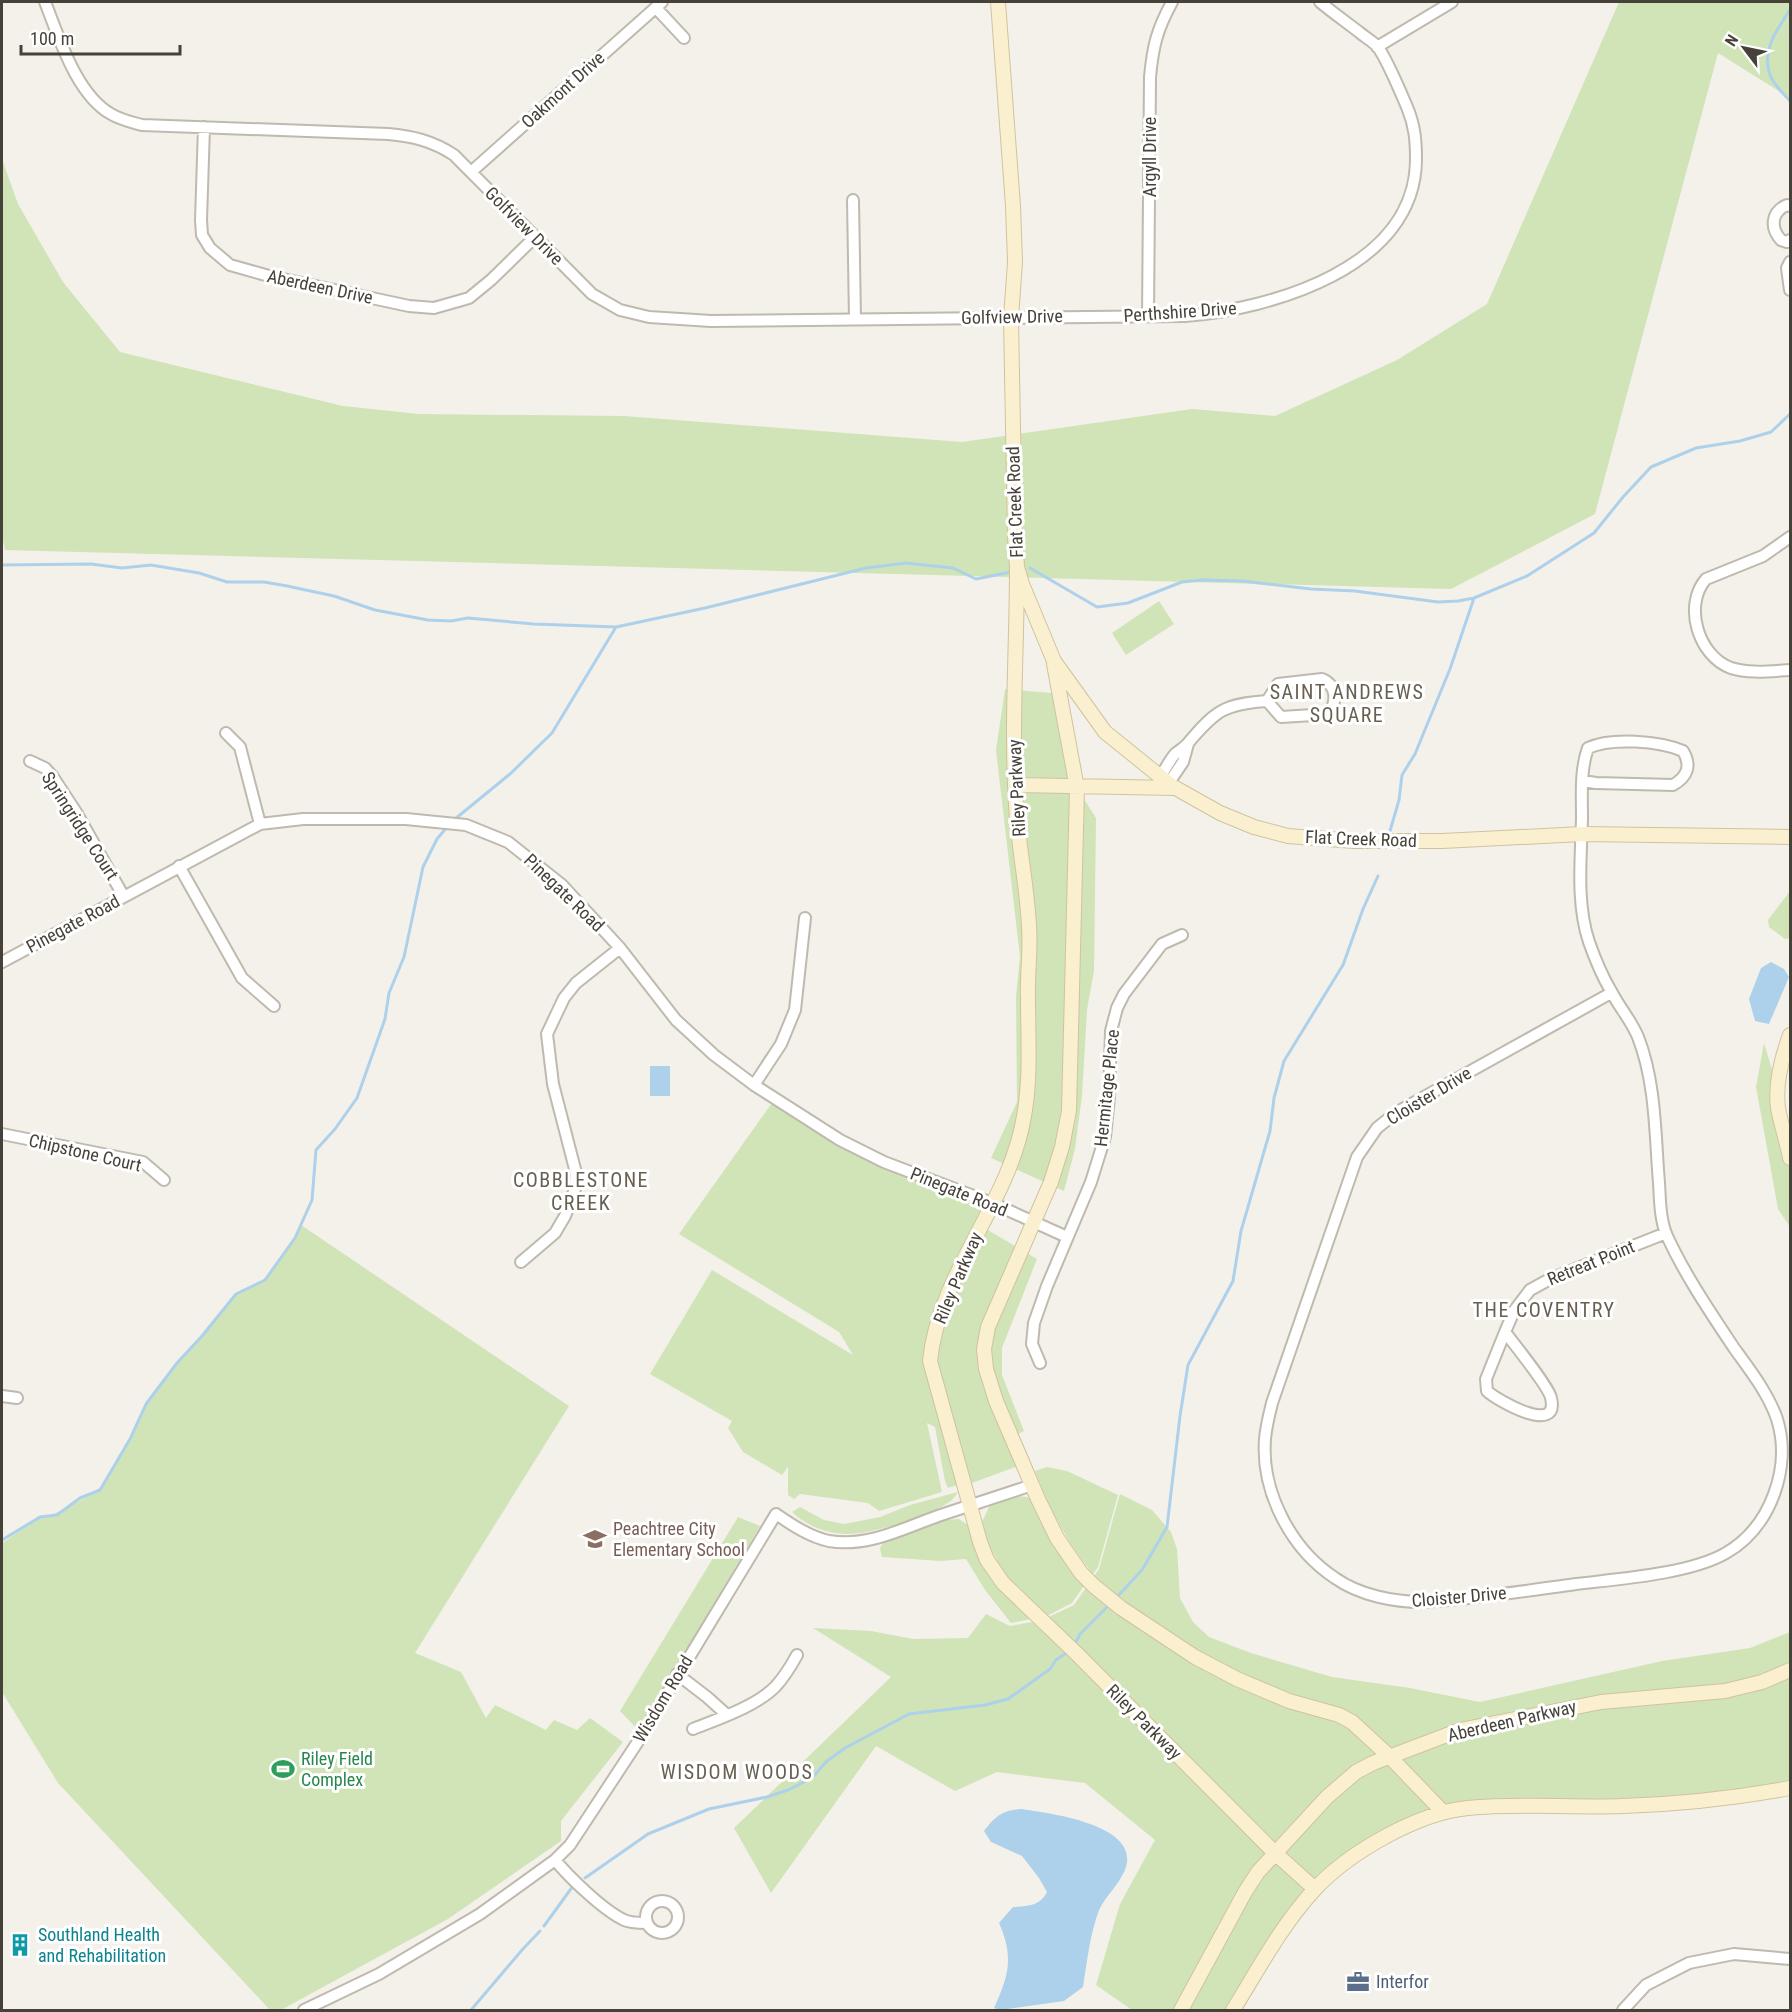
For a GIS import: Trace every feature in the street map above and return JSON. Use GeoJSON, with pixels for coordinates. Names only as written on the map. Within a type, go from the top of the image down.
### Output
{"type":"FeatureCollection","features":[{"type":"Feature","properties":{"kind":"street","name":"Golfview Drive"},"geometry":{"type":"LineString","coordinates":[[45,2],[75,73],[85,90],[98,105],[122,120],[142,125],[406,136],[432,143],[446,150],[471,172],[592,294],[620,310],[649,318],[711,321],[1072,316]]}},
{"type":"Feature","properties":{"kind":"street","name":"Flat Creek Road"},"geometry":{"type":"LineString","coordinates":[[998,2],[1013,206],[1014,262],[1011,318],[1017,567],[1054,661],[1106,732],[1168,783],[1220,813],[1254,827],[1298,837],[1354,841],[1432,841],[1582,834],[1791,837]]}},
{"type":"Feature","properties":{"kind":"street","name":"Argyll Drive"},"geometry":{"type":"LineString","coordinates":[[1148,316],[1150,77],[1158,28],[1172,2]]}},
{"type":"Feature","properties":{"kind":"street","name":"Perthshire Drive"},"geometry":{"type":"LineString","coordinates":[[1072,316],[1185,316],[1231,311],[1295,292],[1330,277],[1356,262],[1389,234],[1414,187],[1417,137],[1401,92],[1377,47],[1320,2]]}},
{"type":"Feature","properties":{"kind":"street"},"geometry":{"type":"LineString","coordinates":[[1377,47],[1452,2]]}},
{"type":"Feature","properties":{"kind":"street","name":"Oakmont Drive"},"geometry":{"type":"LineString","coordinates":[[471,172],[659,4],[684,38]]}},
{"type":"Feature","properties":{"kind":"street","name":"Aberdeen Drive"},"geometry":{"type":"LineString","coordinates":[[204,127],[202,235],[210,248],[230,265],[269,276],[400,304],[434,308],[469,298],[535,237]]}},
{"type":"Feature","properties":{"kind":"street"},"geometry":{"type":"LineString","coordinates":[[853,200],[855,319]]}},
{"type":"Feature","properties":{"kind":"street"},"geometry":{"type":"LineString","coordinates":[[1791,206],[1779,210],[1773,224],[1780,240],[1789,241],[1790,262],[1787,268],[1791,290]]}},
{"type":"Feature","properties":{"kind":"street"},"geometry":{"type":"LineString","coordinates":[[1791,537],[1763,556],[1706,579],[1700,585],[1695,608],[1696,621],[1705,647],[1720,663],[1743,670],[1791,670]]}},
{"type":"Feature","properties":{"kind":"street","name":"Riley Parkway"},"geometry":{"type":"LineString","coordinates":[[1017,567],[1015,785],[1029,927],[1030,1030],[1027,1090],[1021,1133],[1013,1158],[947,1294],[932,1342],[930,1361],[980,1542],[987,1560],[1003,1582],[1275,1853],[1315,1889]]}},
{"type":"Feature","properties":{"kind":"street"},"geometry":{"type":"LineString","coordinates":[[1054,661],[1077,788],[1069,1111],[1058,1162],[988,1327],[984,1348],[996,1401],[1057,1538],[1071,1560],[1094,1586],[1121,1608],[1195,1657],[1237,1679],[1289,1701],[1339,1715],[1352,1722],[1389,1756],[1443,1812]]}},
{"type":"Feature","properties":{"kind":"street"},"geometry":{"type":"LineString","coordinates":[[1322,679],[1329,682],[1335,699],[1329,714],[1281,717],[1268,701],[1278,684],[1322,679]]}},
{"type":"Feature","properties":{"kind":"street"},"geometry":{"type":"LineString","coordinates":[[1015,785],[1077,788],[1168,783],[1175,754],[1188,744],[1205,722],[1221,710],[1238,704],[1268,701]]}},
{"type":"Feature","properties":{"kind":"street"},"geometry":{"type":"LineString","coordinates":[[226,733],[240,747],[260,824]]}},
{"type":"Feature","properties":{"kind":"street","name":"Cloister Drive"},"geometry":{"type":"LineString","coordinates":[[1582,781],[1673,785],[1683,779],[1687,773],[1688,758],[1683,751],[1673,746],[1657,743],[1600,742],[1588,748],[1582,767],[1580,867],[1583,916],[1589,940],[1611,993],[1636,1032],[1644,1052],[1654,1113],[1660,1196],[1666,1233],[1714,1317],[1769,1399],[1782,1441],[1780,1478],[1766,1514],[1740,1544],[1724,1554],[1687,1567],[1629,1578],[1448,1601],[1404,1602],[1362,1591],[1334,1578],[1296,1540],[1279,1510],[1268,1478],[1265,1441],[1268,1419],[1350,1178],[1365,1143],[1377,1128],[1414,1101],[1611,993]]}},
{"type":"Feature","properties":{"kind":"street","name":"Springridge Court"},"geometry":{"type":"LineString","coordinates":[[30,761],[45,768],[53,777],[76,812],[124,897]]}},
{"type":"Feature","properties":{"kind":"street","name":"Pinegate Road"},"geometry":{"type":"LineString","coordinates":[[2,962],[260,824],[281,820],[406,819],[466,825],[508,842],[562,885],[620,948],[676,1020],[714,1055],[754,1085],[840,1140],[884,1162],[992,1203],[1067,1237]]}},
{"type":"Feature","properties":{"kind":"street"},"geometry":{"type":"LineString","coordinates":[[179,866],[242,978],[274,1006]]}},
{"type":"Feature","properties":{"kind":"street"},"geometry":{"type":"LineString","coordinates":[[754,1085],[781,1044],[792,1017],[797,997],[805,918]]}},
{"type":"Feature","properties":{"kind":"street","name":"Hermitage Place"},"geometry":{"type":"LineString","coordinates":[[1040,1363],[1032,1344],[1034,1323],[1091,1182],[1105,1137],[1111,1031],[1117,1008],[1124,994],[1162,944],[1182,935]]}},
{"type":"Feature","properties":{"kind":"street"},"geometry":{"type":"LineString","coordinates":[[521,1262],[555,1233],[566,1216],[575,1189],[576,1173],[553,1084],[547,1034],[564,998],[576,983],[620,948]]}},
{"type":"Feature","properties":{"kind":"street"},"geometry":{"type":"LineString","coordinates":[[1791,1035],[1782,1063],[1778,1098],[1781,1122],[1791,1158]]}},
{"type":"Feature","properties":{"kind":"street","name":"Chipstone Court"},"geometry":{"type":"LineString","coordinates":[[2,1134],[143,1162],[164,1180]]}},
{"type":"Feature","properties":{"kind":"street","name":"Retreat Point"},"geometry":{"type":"LineString","coordinates":[[1505,1332],[1551,1395],[1551,1409],[1544,1416],[1534,1415],[1506,1403],[1487,1391],[1486,1379],[1505,1332],[1519,1302],[1537,1286],[1666,1233]]}},
{"type":"Feature","properties":{"kind":"street"},"geometry":{"type":"LineString","coordinates":[[2,1396],[17,1398]]}},
{"type":"Feature","properties":{"kind":"street","name":"Wisdom Road"},"geometry":{"type":"LineString","coordinates":[[304,2010],[379,1974],[480,1914],[555,1860],[570,1845],[639,1740],[677,1674],[776,1515],[812,1536],[829,1541],[851,1542],[896,1533],[1032,1485]]}},
{"type":"Feature","properties":{"kind":"street"},"geometry":{"type":"LineString","coordinates":[[693,1729],[727,1715],[775,1687],[797,1655]]}},
{"type":"Feature","properties":{"kind":"street","name":"Aberdeen Parkway"},"geometry":{"type":"LineString","coordinates":[[1181,2010],[1245,1892],[1275,1853],[1328,1797],[1356,1772],[1389,1756],[1460,1730],[1601,1702],[1725,1691],[1762,1682],[1791,1670]]}},
{"type":"Feature","properties":{"kind":"street"},"geometry":{"type":"LineString","coordinates":[[677,1674],[727,1715]]}},
{"type":"Feature","properties":{"kind":"street"},"geometry":{"type":"LineString","coordinates":[[1233,2010],[1285,1927],[1315,1889],[1350,1857],[1393,1833],[1443,1812],[1510,1805],[1621,1806],[1682,1803],[1750,1796],[1791,1788]]}},
{"type":"Feature","properties":{"kind":"street"},"geometry":{"type":"LineString","coordinates":[[555,1860],[572,1878],[625,1921],[647,1923]]}},
{"type":"Feature","properties":{"kind":"street"},"geometry":{"type":"LineString","coordinates":[[1623,2010],[1646,1984],[1689,1963],[1734,1954],[1791,1959]]}},
{"type":"Feature","properties":{"kind":"green space"},"geometry":{"type":"Polygon","coordinates":[[[1619,2],[1790,2],[1790,98],[1718,53],[1595,514],[1451,589],[5,550],[2,535],[2,159],[18,204],[63,282],[120,352],[343,406],[419,414],[624,416],[962,442],[1192,409],[1275,416],[1397,360],[1487,304],[1619,2]]]}},
{"type":"Feature","properties":{"kind":"green space"},"geometry":{"type":"Polygon","coordinates":[[[1159,601],[1174,624],[1126,655],[1112,633],[1159,601]]]}},
{"type":"Feature","properties":{"kind":"green space"},"geometry":{"type":"Polygon","coordinates":[[[1005,689],[1052,693],[1064,719],[1077,788],[1096,818],[1094,971],[1087,1010],[1082,1096],[1075,1149],[1064,1191],[991,1158],[1017,1102],[1016,996],[1020,957],[996,750],[1005,689]]]}},
{"type":"Feature","properties":{"kind":"green space"},"geometry":{"type":"Polygon","coordinates":[[[1790,891],[1790,938],[1785,939],[1769,927],[1768,920],[1790,891]]]}},
{"type":"Feature","properties":{"kind":"green space"},"geometry":{"type":"Polygon","coordinates":[[[1764,1043],[1790,1129],[1790,1227],[1778,1209],[1756,1087],[1764,1043]]]}},
{"type":"Feature","properties":{"kind":"green space"},"geometry":{"type":"Polygon","coordinates":[[[774,1100],[870,1155],[992,1203],[981,1226],[1037,1259],[1002,1348],[1002,1375],[1024,1431],[1007,1439],[1018,1466],[972,1483],[959,1440],[944,1432],[957,1485],[948,1488],[935,1427],[927,1423],[942,1492],[879,1511],[868,1503],[800,1494],[794,1499],[788,1495],[788,1467],[782,1475],[743,1452],[728,1428],[732,1421],[650,1374],[712,1270],[853,1355],[839,1332],[679,1234],[774,1100]]]}},
{"type":"Feature","properties":{"kind":"green space"},"geometry":{"type":"Polygon","coordinates":[[[301,1225],[569,1406],[415,1653],[461,1672],[486,1718],[495,1705],[546,1730],[554,1720],[577,1730],[590,1718],[623,1742],[561,1821],[561,1841],[448,1919],[281,2010],[270,2010],[58,1783],[2,1692],[2,1543],[40,1517],[50,1516],[100,1490],[130,1439],[146,1404],[177,1363],[236,1294],[265,1280],[295,1238],[301,1225]]]}},
{"type":"Feature","properties":{"kind":"green space"},"geometry":{"type":"Polygon","coordinates":[[[1047,1467],[1067,1471],[1118,1495],[1098,1567],[1093,1574],[1067,1537],[1041,1486],[1035,1471],[1047,1467]]]}},
{"type":"Feature","properties":{"kind":"green space"},"geometry":{"type":"Polygon","coordinates":[[[958,1492],[954,1498],[940,1508],[928,1513],[900,1524],[858,1533],[840,1534],[825,1531],[804,1521],[792,1512],[800,1507],[824,1520],[844,1524],[880,1517],[910,1505],[958,1492]]]}},
{"type":"Feature","properties":{"kind":"green space"},"geometry":{"type":"Polygon","coordinates":[[[1120,1494],[1152,1510],[1171,1532],[1177,1549],[1180,1598],[1193,1622],[1209,1637],[1251,1653],[1332,1677],[1410,1688],[1480,1702],[1662,1661],[1750,1648],[1790,1632],[1790,1785],[1765,1793],[1443,1812],[1393,1833],[1315,1889],[1234,2010],[1132,2010],[1096,1985],[1120,1904],[1155,1840],[1085,1783],[997,1772],[955,1791],[876,1746],[771,1893],[734,1828],[891,1677],[813,1628],[871,1631],[913,1639],[968,1638],[986,1614],[1010,1626],[1042,1620],[1074,1605],[1099,1569],[1120,1494]]]}},
{"type":"Feature","properties":{"kind":"green space"},"geometry":{"type":"Polygon","coordinates":[[[1017,1496],[1027,1497],[1038,1506],[1086,1583],[1072,1603],[1043,1618],[1003,1572],[989,1545],[982,1522],[990,1505],[1017,1496]]]}},
{"type":"Feature","properties":{"kind":"green space"},"geometry":{"type":"Polygon","coordinates":[[[738,1517],[760,1526],[638,1730],[620,1711],[738,1517]]]}},
{"type":"Feature","properties":{"kind":"green space"},"geometry":{"type":"Polygon","coordinates":[[[959,1519],[972,1528],[1035,1618],[1011,1623],[985,1590],[966,1559],[940,1561],[882,1557],[880,1548],[885,1540],[947,1520],[959,1519]]]}},
{"type":"Feature","properties":{"kind":"water"},"geometry":{"type":"Polygon","coordinates":[[[1771,962],[1784,969],[1789,977],[1769,1024],[1755,1021],[1749,999],[1761,968],[1771,962]]]}},
{"type":"Feature","properties":{"kind":"water"},"geometry":{"type":"Polygon","coordinates":[[[650,1066],[670,1066],[670,1096],[650,1096],[650,1066]]]}},
{"type":"Feature","properties":{"kind":"water"},"geometry":{"type":"Polygon","coordinates":[[[1021,1809],[1070,1818],[1106,1831],[1119,1840],[1126,1852],[1126,1867],[1099,1910],[1091,1938],[1083,1987],[1064,2001],[1000,2010],[994,2008],[1006,1976],[1008,1956],[999,1923],[1013,1907],[1037,1903],[1047,1892],[1022,1856],[991,1842],[984,1831],[1000,1815],[1021,1809]]]}},
{"type":"Feature","properties":{"kind":"waterway"},"geometry":{"type":"LineString","coordinates":[[1790,10],[1772,41],[1768,57],[1771,78],[1790,101]]}},
{"type":"Feature","properties":{"kind":"waterway"},"geometry":{"type":"LineString","coordinates":[[1030,568],[1097,607],[1128,603],[1182,582],[1202,580],[1242,581],[1311,589],[1355,591],[1438,602],[1474,598],[1527,576],[1594,533],[1651,467],[1696,448],[1740,441],[1771,432],[1790,414]]}},
{"type":"Feature","properties":{"kind":"waterway"},"geometry":{"type":"LineString","coordinates":[[2,565],[91,564],[122,568],[151,565],[199,573],[227,582],[264,582],[287,586],[334,596],[375,610],[428,620],[451,621],[468,618],[534,624],[616,627],[705,608],[866,568],[906,563],[953,568],[976,579],[1011,572]]}},
{"type":"Feature","properties":{"kind":"waterway"},"geometry":{"type":"LineString","coordinates":[[1390,831],[1399,800],[1402,775],[1415,754],[1450,669],[1474,598]]}},
{"type":"Feature","properties":{"kind":"waterway"},"geometry":{"type":"LineString","coordinates":[[455,819],[510,774],[552,733],[616,627]]}},
{"type":"Feature","properties":{"kind":"waterway"},"geometry":{"type":"LineString","coordinates":[[2,1540],[40,1517],[57,1515],[80,1498],[100,1490],[130,1439],[146,1404],[177,1363],[236,1294],[265,1280],[295,1238],[312,1200],[316,1150],[335,1129],[357,1098],[385,1019],[389,993],[404,957],[423,867],[437,839],[448,826]]}},
{"type":"Feature","properties":{"kind":"waterway"},"geometry":{"type":"LineString","coordinates":[[1117,1597],[1142,1570],[1167,1527],[1188,1365],[1233,1281],[1241,1231],[1270,1131],[1274,1098],[1284,1061],[1343,965],[1363,909],[1378,876]]}},
{"type":"Feature","properties":{"kind":"waterway"},"geometry":{"type":"LineString","coordinates":[[1074,1646],[1080,1634],[1108,1606]]}},
{"type":"Feature","properties":{"kind":"waterway"},"geometry":{"type":"LineString","coordinates":[[585,1878],[648,1834],[709,1809],[767,1797],[812,1778],[827,1761],[845,1748],[909,1714],[985,1705],[1008,1699],[1050,1669],[1056,1660],[1066,1653]]}},
{"type":"Feature","properties":{"kind":"waterway"},"geometry":{"type":"LineString","coordinates":[[544,1926],[573,1886]]}},
{"type":"Feature","properties":{"kind":"waterway"},"geometry":{"type":"LineString","coordinates":[[471,2010],[540,1931]]}},
{"type":"Feature","properties":{"kind":"place","name":"Peachtree City Elementary School"},"geometry":{"type":"Point","coordinates":[595,1539]}},
{"type":"Feature","properties":{"kind":"place","name":"Riley Field Complex"},"geometry":{"type":"Point","coordinates":[283,1769]}},
{"type":"Feature","properties":{"kind":"place","name":"Southland Health and Rehabilitation"},"geometry":{"type":"Point","coordinates":[20,1945]}},
{"type":"Feature","properties":{"kind":"place","name":"Interfor"},"geometry":{"type":"Point","coordinates":[1358,1982]}},
{"type":"Feature","properties":{"kind":"district","name":"SAINT ANDREWS SQUARE"},"geometry":{"type":"Point","coordinates":[1347,704]}},
{"type":"Feature","properties":{"kind":"district","name":"COBBLESTONE CREEK"},"geometry":{"type":"Point","coordinates":[581,1192]}},
{"type":"Feature","properties":{"kind":"district","name":"THE COVENTRY"},"geometry":{"type":"Point","coordinates":[1544,1310]}},
{"type":"Feature","properties":{"kind":"district","name":"WISDOM WOODS"},"geometry":{"type":"Point","coordinates":[737,1772]}}]}
